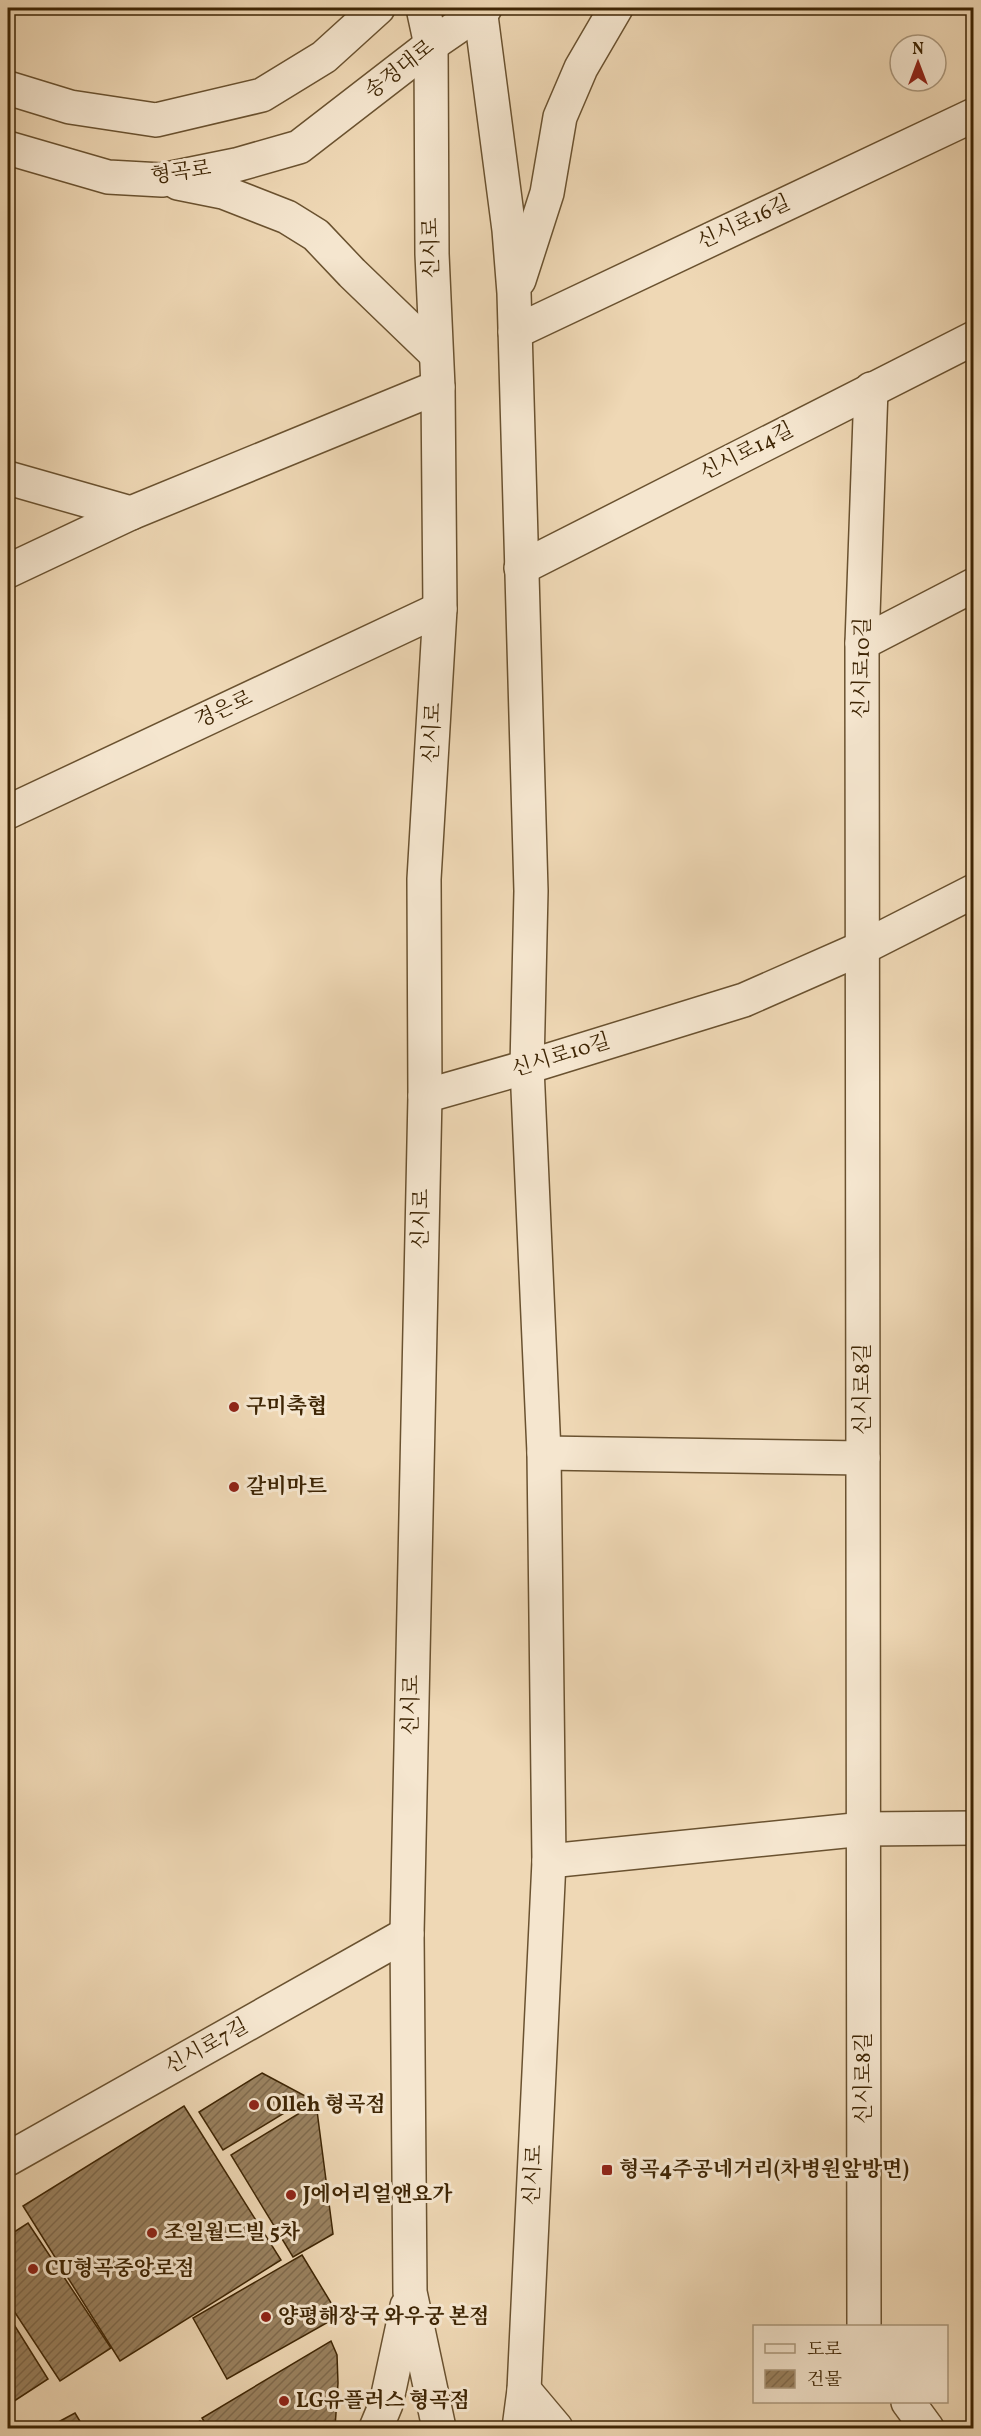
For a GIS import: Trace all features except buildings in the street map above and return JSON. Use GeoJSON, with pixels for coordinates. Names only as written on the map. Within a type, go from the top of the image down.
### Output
{"type":"FeatureCollection","features":[{"type":"Feature","properties":{"kind":"street"},"geometry":{"type":"LineString","coordinates":[[8,88],[70,107],[156,120],[262,95],[324,57],[378,8]]}},
{"type":"Feature","properties":{"kind":"street","name":"신시로"},"geometry":{"type":"LineString","coordinates":[[423,8],[430,45],[432,254],[438,387],[440,609],[424,879],[425,1096],[406,1934],[410,2292],[439,2428]]}},
{"type":"Feature","properties":{"kind":"street","name":"신시로"},"geometry":{"type":"LineString","coordinates":[[482,8],[509,230],[514,293],[531,891],[527,1067],[544,1453],[549,1861],[524,2390],[519,2428]]}},
{"type":"Feature","properties":{"kind":"street","name":"송정대로"},"geometry":{"type":"LineString","coordinates":[[345,112],[430,45],[482,8]]}},
{"type":"Feature","properties":{"kind":"street"},"geometry":{"type":"LineString","coordinates":[[514,293],[547,193],[560,117],[581,68],[616,8]]}},
{"type":"Feature","properties":{"kind":"street","name":"형곡로"},"geometry":{"type":"LineString","coordinates":[[8,148],[108,177],[162,180],[236,165],[299,147],[345,112]]}},
{"type":"Feature","properties":{"kind":"street","name":"신시로16길"},"geometry":{"type":"LineString","coordinates":[[515,332],[974,115]]}},
{"type":"Feature","properties":{"kind":"street"},"geometry":{"type":"LineString","coordinates":[[162,180],[223,192],[287,217],[316,235],[352,273],[435,352]]}},
{"type":"Feature","properties":{"kind":"street","name":"신시로14길"},"geometry":{"type":"LineString","coordinates":[[521,568],[871,388],[974,338]]}},
{"type":"Feature","properties":{"kind":"street"},"geometry":{"type":"LineString","coordinates":[[8,571],[131,513],[438,387]]}},
{"type":"Feature","properties":{"kind":"street","name":"신시로10길"},"geometry":{"type":"LineString","coordinates":[[862,948],[862,643],[871,388]]}},
{"type":"Feature","properties":{"kind":"street"},"geometry":{"type":"LineString","coordinates":[[8,478],[131,513]]}},
{"type":"Feature","properties":{"kind":"street"},"geometry":{"type":"LineString","coordinates":[[862,643],[974,585]]}},
{"type":"Feature","properties":{"kind":"street","name":"경은로"},"geometry":{"type":"LineString","coordinates":[[8,812],[440,609]]}},
{"type":"Feature","properties":{"kind":"street","name":"신시로10길"},"geometry":{"type":"LineString","coordinates":[[425,1096],[744,1000],[862,948],[974,891]]}},
{"type":"Feature","properties":{"kind":"street","name":"신시로8길"},"geometry":{"type":"LineString","coordinates":[[862,948],[864,2325]]}},
{"type":"Feature","properties":{"kind":"street"},"geometry":{"type":"LineString","coordinates":[[544,1453],[863,1458]]}},
{"type":"Feature","properties":{"kind":"street"},"geometry":{"type":"LineString","coordinates":[[549,1861],[864,1829],[974,1828]]}},
{"type":"Feature","properties":{"kind":"street","name":"신시로7길"},"geometry":{"type":"LineString","coordinates":[[8,2159],[406,1934]]}},
{"type":"Feature","properties":{"kind":"street"},"geometry":{"type":"LineString","coordinates":[[376,2428],[386,2404],[410,2292]]}},
{"type":"Feature","properties":{"kind":"street"},"geometry":{"type":"LineString","coordinates":[[524,2390],[556,2428]]}},
{"type":"Feature","properties":{"kind":"street"},"geometry":{"type":"LineString","coordinates":[[909,2403],[927,2428]]}},
{"type":"Feature","properties":{"kind":"place","name":"구미축협"},"geometry":{"type":"Point","coordinates":[234,1407]}},
{"type":"Feature","properties":{"kind":"place","name":"갈비마트"},"geometry":{"type":"Point","coordinates":[234,1487]}},
{"type":"Feature","properties":{"kind":"place","name":"Olleh 형곡점"},"geometry":{"type":"Point","coordinates":[254,2105]}},
{"type":"Feature","properties":{"kind":"place","name":"형곡4주공네거리(차병원앞방면)"},"geometry":{"type":"Point","coordinates":[607,2170]}},
{"type":"Feature","properties":{"kind":"place","name":"J에어리얼앤요가"},"geometry":{"type":"Point","coordinates":[291,2195]}},
{"type":"Feature","properties":{"kind":"place","name":"조일월드빌 5차"},"geometry":{"type":"Point","coordinates":[152,2233]}},
{"type":"Feature","properties":{"kind":"place","name":"CU형곡중앙로점"},"geometry":{"type":"Point","coordinates":[33,2269]}},
{"type":"Feature","properties":{"kind":"place","name":"양평해장국 와우궁 본점"},"geometry":{"type":"Point","coordinates":[266,2317]}},
{"type":"Feature","properties":{"kind":"place","name":"LG유플러스 형곡점"},"geometry":{"type":"Point","coordinates":[284,2401]}}]}
